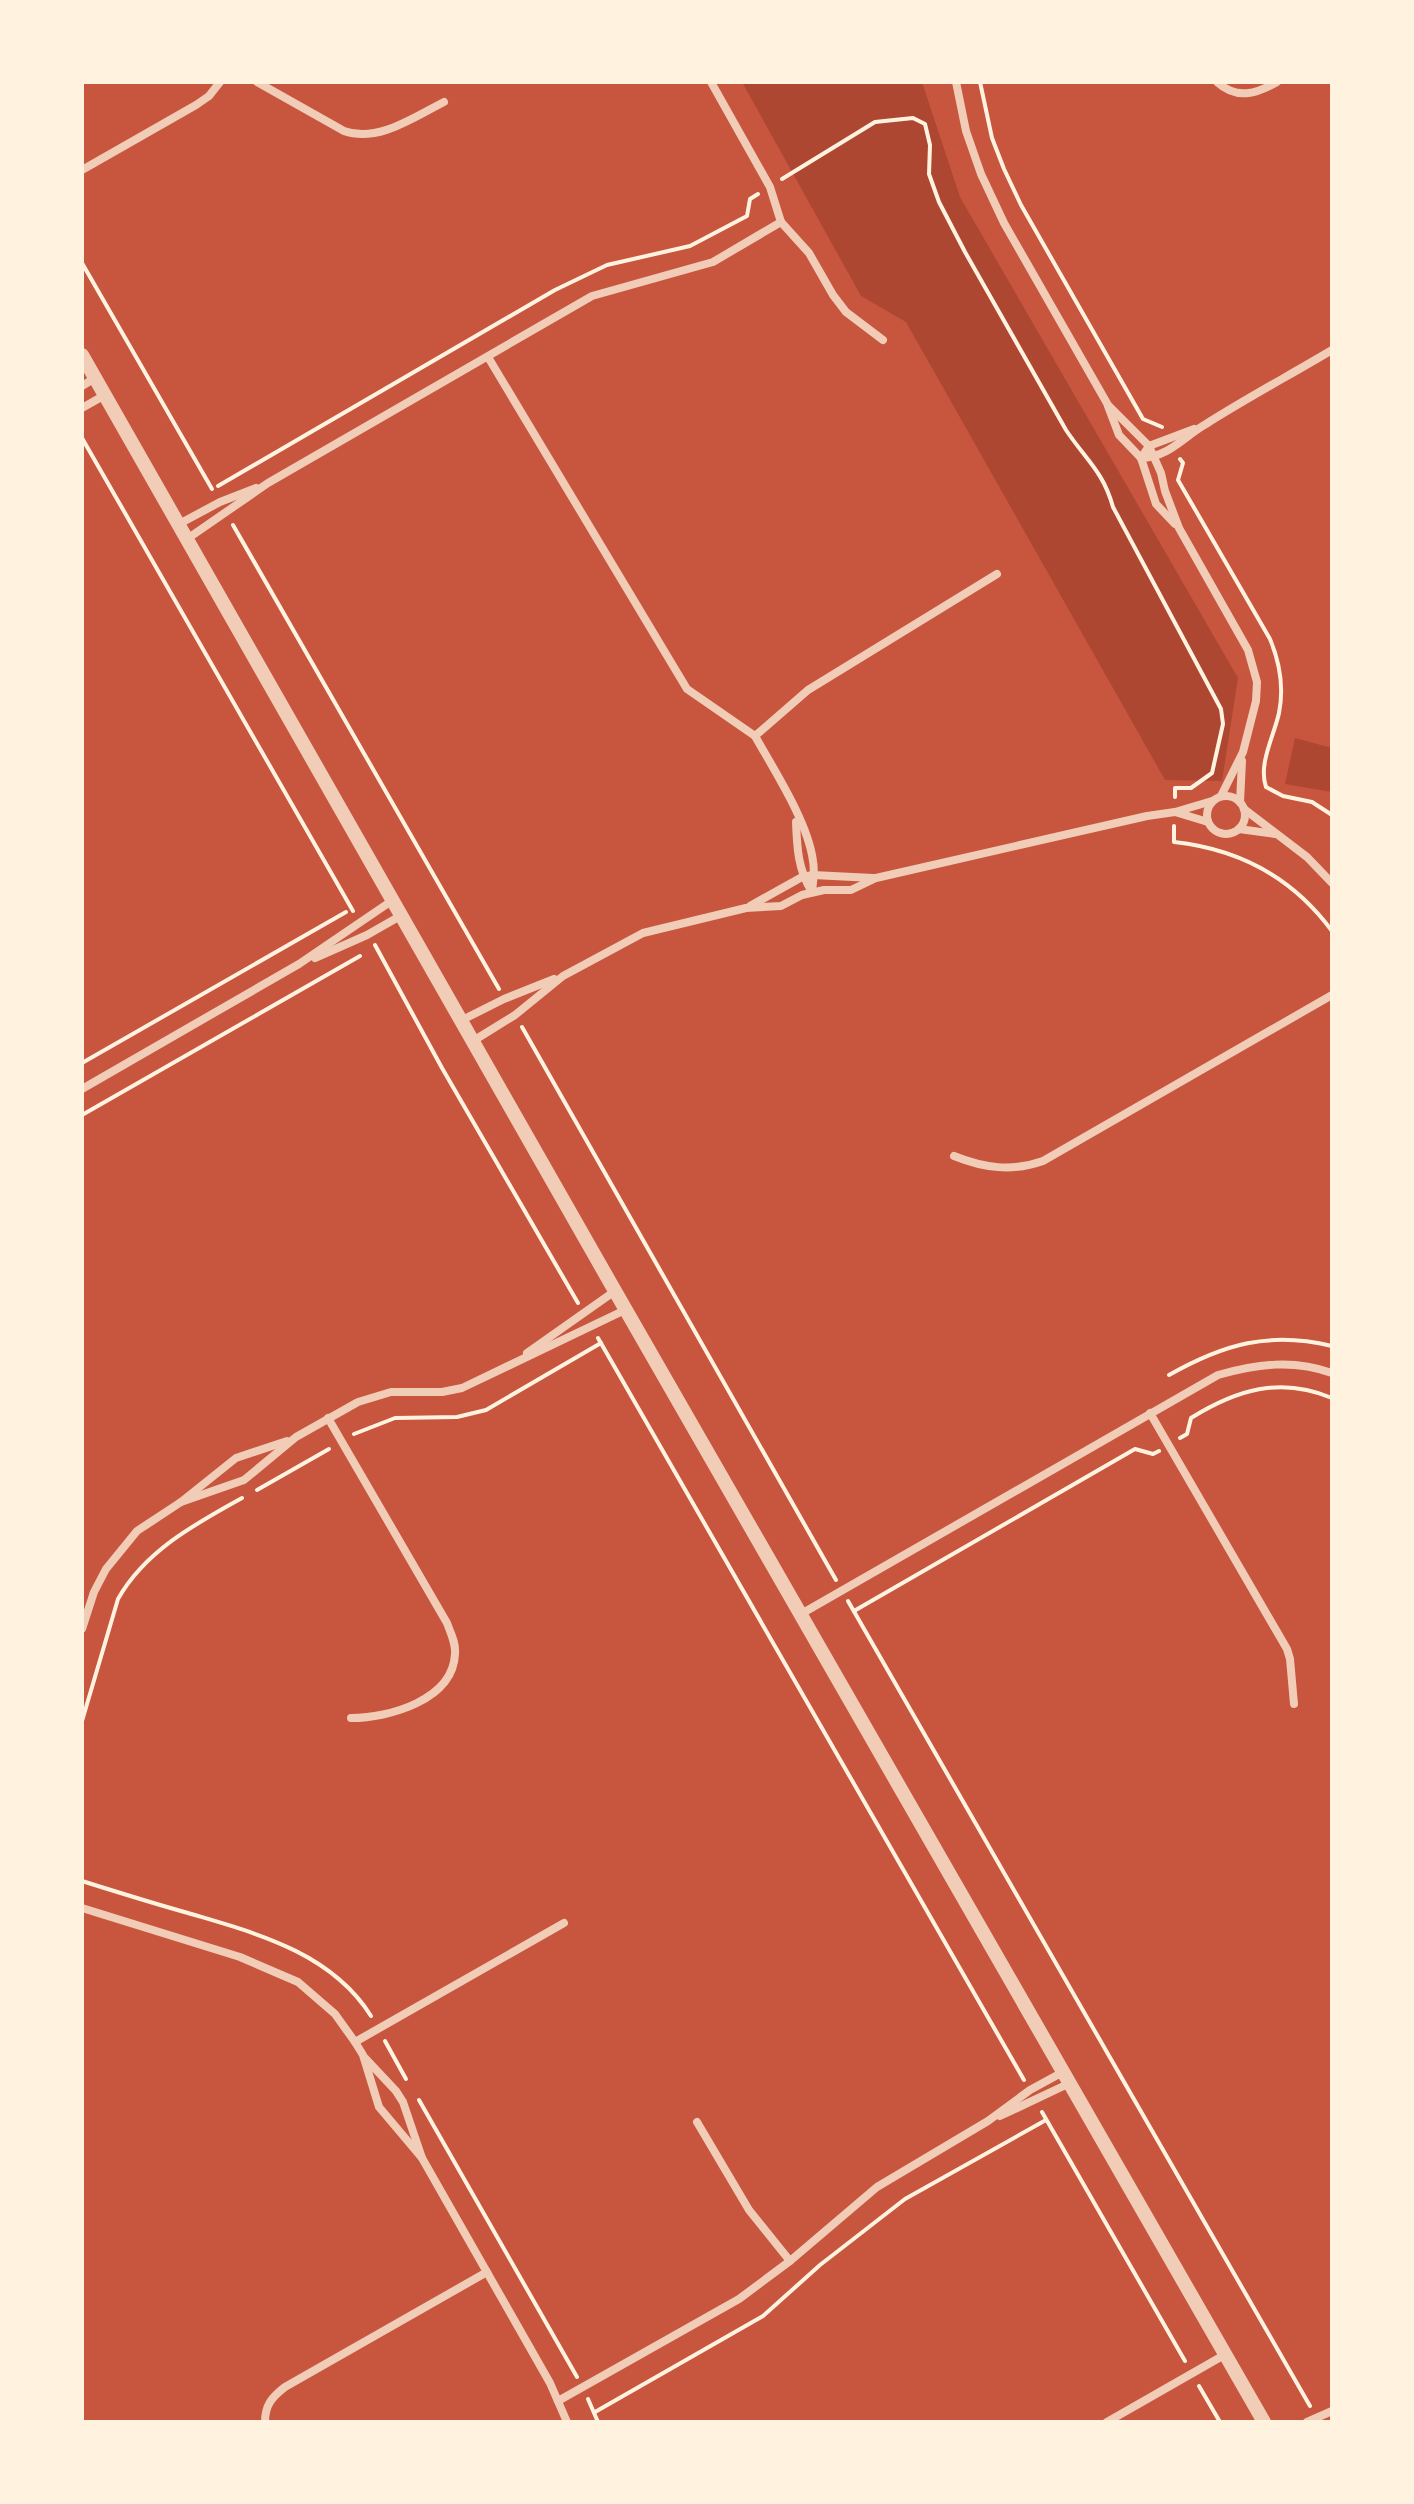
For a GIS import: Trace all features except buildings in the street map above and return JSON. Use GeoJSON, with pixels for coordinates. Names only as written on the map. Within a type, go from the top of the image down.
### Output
{"type":"FeatureCollection","features":[{"type":"Feature","properties":{"kind":"street"},"geometry":{"type":"LineString","coordinates":[[82,170],[196,105],[209,96],[220,82]]}},
{"type":"Feature","properties":{"kind":"street"},"geometry":{"type":"LineString","coordinates":[[257,82],[355,135],[381,132],[444,102]]}},
{"type":"Feature","properties":{"kind":"street"},"geometry":{"type":"LineString","coordinates":[[711,82],[770,187],[781,222],[809,253],[846,312],[883,340]]}},
{"type":"Feature","properties":{"kind":"street"},"geometry":{"type":"LineString","coordinates":[[956,82],[966,131],[981,174],[1011,234],[1108,405],[1119,435],[1141,458],[1156,504],[1179,528]]}},
{"type":"Feature","properties":{"kind":"street"},"geometry":{"type":"LineString","coordinates":[[1217,82],[1237,95],[1249,94],[1277,82]]}},
{"type":"Feature","properties":{"kind":"street"},"geometry":{"type":"LineString","coordinates":[[187,539],[268,483],[592,296],[713,262],[781,222]]}},
{"type":"Feature","properties":{"kind":"street"},"geometry":{"type":"LineString","coordinates":[[1141,458],[1155,458],[1174,448],[1202,426],[1332,350]]}},
{"type":"Feature","properties":{"kind":"street"},"geometry":{"type":"LineString","coordinates":[[82,355],[88,382],[105,395],[625,1310],[1264,2422]]}},
{"type":"Feature","properties":{"kind":"street"},"geometry":{"type":"LineString","coordinates":[[488,357],[687,689],[755,736],[796,813],[811,849],[812,892]]}},
{"type":"Feature","properties":{"kind":"street"},"geometry":{"type":"LineString","coordinates":[[82,408],[105,395]]}},
{"type":"Feature","properties":{"kind":"street"},"geometry":{"type":"LineString","coordinates":[[1108,405],[1149,446],[1179,528],[1248,650],[1254,667],[1256,701],[1243,752],[1221,796]]}},
{"type":"Feature","properties":{"kind":"street"},"geometry":{"type":"LineString","coordinates":[[1141,458],[1149,446],[1202,426]]}},
{"type":"Feature","properties":{"kind":"street"},"geometry":{"type":"LineString","coordinates":[[179,524],[220,502],[268,483]]}},
{"type":"Feature","properties":{"kind":"street"},"geometry":{"type":"LineString","coordinates":[[755,736],[808,690],[997,574]]}},
{"type":"Feature","properties":{"kind":"street"},"geometry":{"type":"LineString","coordinates":[[1239,829],[1244,820],[1243,752]]}},
{"type":"Feature","properties":{"kind":"street"},"geometry":{"type":"LineString","coordinates":[[462,1020],[504,999],[563,976],[643,933],[746,908],[781,906],[812,892],[851,890],[876,878],[1175,812],[1221,796],[1232,796],[1307,857],[1332,883]]}},
{"type":"Feature","properties":{"kind":"street"},"geometry":{"type":"LineString","coordinates":[[1208,822],[1207,811],[1212,801]]}},
{"type":"Feature","properties":{"kind":"street"},"geometry":{"type":"LineString","coordinates":[[1175,812],[1208,822],[1219,833],[1229,834],[1239,829],[1276,834]]}},
{"type":"Feature","properties":{"kind":"street"},"geometry":{"type":"LineString","coordinates":[[796,813],[802,877],[812,892]]}},
{"type":"Feature","properties":{"kind":"street"},"geometry":{"type":"LineString","coordinates":[[746,908],[802,877],[876,878]]}},
{"type":"Feature","properties":{"kind":"street"},"geometry":{"type":"LineString","coordinates":[[82,1089],[299,964],[393,900]]}},
{"type":"Feature","properties":{"kind":"street"},"geometry":{"type":"LineString","coordinates":[[299,964],[367,935],[402,915]]}},
{"type":"Feature","properties":{"kind":"street"},"geometry":{"type":"LineString","coordinates":[[473,1041],[515,1015],[563,976]]}},
{"type":"Feature","properties":{"kind":"street"},"geometry":{"type":"LineString","coordinates":[[954,1156],[971,1163],[1012,1169],[1043,1161],[1332,995]]}},
{"type":"Feature","properties":{"kind":"street"},"geometry":{"type":"LineString","coordinates":[[507,1367],[615,1291]]}},
{"type":"Feature","properties":{"kind":"street"},"geometry":{"type":"LineString","coordinates":[[181,1502],[244,1480],[296,1437],[358,1402],[391,1392],[442,1392],[462,1388],[625,1310]]}},
{"type":"Feature","properties":{"kind":"street"},"geometry":{"type":"LineString","coordinates":[[801,1614],[1218,1375],[1242,1368],[1286,1363],[1332,1373]]}},
{"type":"Feature","properties":{"kind":"street"},"geometry":{"type":"LineString","coordinates":[[1150,1413],[1287,1649],[1294,1704]]}},
{"type":"Feature","properties":{"kind":"street"},"geometry":{"type":"LineString","coordinates":[[328,1418],[447,1623],[455,1643],[453,1668],[436,1691],[383,1715],[351,1718]]}},
{"type":"Feature","properties":{"kind":"street"},"geometry":{"type":"LineString","coordinates":[[82,1629],[84,1617],[106,1569],[137,1531],[181,1502],[236,1458],[296,1437]]}},
{"type":"Feature","properties":{"kind":"street"},"geometry":{"type":"LineString","coordinates":[[82,1908],[240,1957],[298,1982],[335,2014],[363,2055],[396,2091],[403,2102],[422,2158]]}},
{"type":"Feature","properties":{"kind":"street"},"geometry":{"type":"LineString","coordinates":[[355,2042],[564,1923]]}},
{"type":"Feature","properties":{"kind":"street"},"geometry":{"type":"LineString","coordinates":[[363,2055],[379,2107],[422,2158],[567,2422]]}},
{"type":"Feature","properties":{"kind":"street"},"geometry":{"type":"LineString","coordinates":[[558,2401],[583,2390],[739,2299],[790,2261],[877,2187],[988,2121],[1030,2090],[1066,2078]]}},
{"type":"Feature","properties":{"kind":"street"},"geometry":{"type":"LineString","coordinates":[[988,2121],[1036,2101],[1066,2078]]}},
{"type":"Feature","properties":{"kind":"street"},"geometry":{"type":"LineString","coordinates":[[697,2122],[749,2210],[790,2261]]}},
{"type":"Feature","properties":{"kind":"street"},"geometry":{"type":"LineString","coordinates":[[265,2422],[266,2408],[285,2387],[487,2272]]}},
{"type":"Feature","properties":{"kind":"street"},"geometry":{"type":"LineString","coordinates":[[1107,2422],[1226,2354]]}},
{"type":"Feature","properties":{"kind":"street"},"geometry":{"type":"LineString","coordinates":[[1312,2420],[1332,2411]]}},
{"type":"Feature","properties":{"kind":"path"},"geometry":{"type":"LineString","coordinates":[[794,173],[875,122],[913,118],[925,124],[930,145],[929,174],[939,202],[1066,430],[1104,478],[1113,507],[1221,709],[1223,724],[1212,773],[1191,788],[1175,788],[1175,812]]}},
{"type":"Feature","properties":{"kind":"path"},"geometry":{"type":"LineString","coordinates":[[82,263],[220,502]]}},
{"type":"Feature","properties":{"kind":"path"},"geometry":{"type":"LineString","coordinates":[[82,438],[358,921]]}},
{"type":"Feature","properties":{"kind":"path"},"geometry":{"type":"LineString","coordinates":[[227,514],[504,999]]}},
{"type":"Feature","properties":{"kind":"path"},"geometry":{"type":"LineString","coordinates":[[1263,780],[1272,792],[1312,802],[1332,815]]}},
{"type":"Feature","properties":{"kind":"path"},"geometry":{"type":"LineString","coordinates":[[1174,842],[1208,847],[1265,869],[1300,895],[1332,931]]}},
{"type":"Feature","properties":{"kind":"path"},"geometry":{"type":"LineString","coordinates":[[82,1063],[351,909]]}},
{"type":"Feature","properties":{"kind":"path"},"geometry":{"type":"LineString","coordinates":[[367,935],[584,1313]]}},
{"type":"Feature","properties":{"kind":"path"},"geometry":{"type":"LineString","coordinates":[[82,1115],[362,954]]}},
{"type":"Feature","properties":{"kind":"path"},"geometry":{"type":"LineString","coordinates":[[515,1015],[1312,2420]]}},
{"type":"Feature","properties":{"kind":"path"},"geometry":{"type":"LineString","coordinates":[[591,1326],[1030,2090]]}},
{"type":"Feature","properties":{"kind":"path"},"geometry":{"type":"LineString","coordinates":[[1169,1375],[1222,1348],[1246,1342],[1285,1340],[1332,1346]]}},
{"type":"Feature","properties":{"kind":"path"},"geometry":{"type":"LineString","coordinates":[[854,1611],[1135,1449],[1153,1454],[1187,1434],[1191,1418],[1225,1398],[1242,1392],[1283,1387],[1304,1389],[1332,1398]]}},
{"type":"Feature","properties":{"kind":"path"},"geometry":{"type":"LineString","coordinates":[[82,1721],[118,1599],[126,1584],[151,1556],[235,1502],[333,1447]]}},
{"type":"Feature","properties":{"kind":"path"},"geometry":{"type":"LineString","coordinates":[[82,1881],[250,1932],[295,1950],[331,1973],[368,2011],[408,2082]]}},
{"type":"Feature","properties":{"kind":"path"},"geometry":{"type":"LineString","coordinates":[[416,2095],[583,2390],[598,2422]]}},
{"type":"Feature","properties":{"kind":"path"},"geometry":{"type":"LineString","coordinates":[[1036,2101],[1220,2422]]}},
{"type":"Feature","properties":{"kind":"path"},"geometry":{"type":"LineString","coordinates":[[595,2412],[763,2316],[820,2265],[905,2199],[1046,2120]]}},
{"type":"Feature","properties":{"kind":"shaded area"},"geometry":{"type":"Polygon","coordinates":[[[742,82],[922,82],[960,197],[1238,678],[1222,781],[1165,780],[906,322],[861,296],[742,82]]]}},
{"type":"Feature","properties":{"kind":"shaded area"},"geometry":{"type":"Polygon","coordinates":[[[1295,738],[1332,748],[1332,792],[1285,784],[1295,738]]]}}]}
